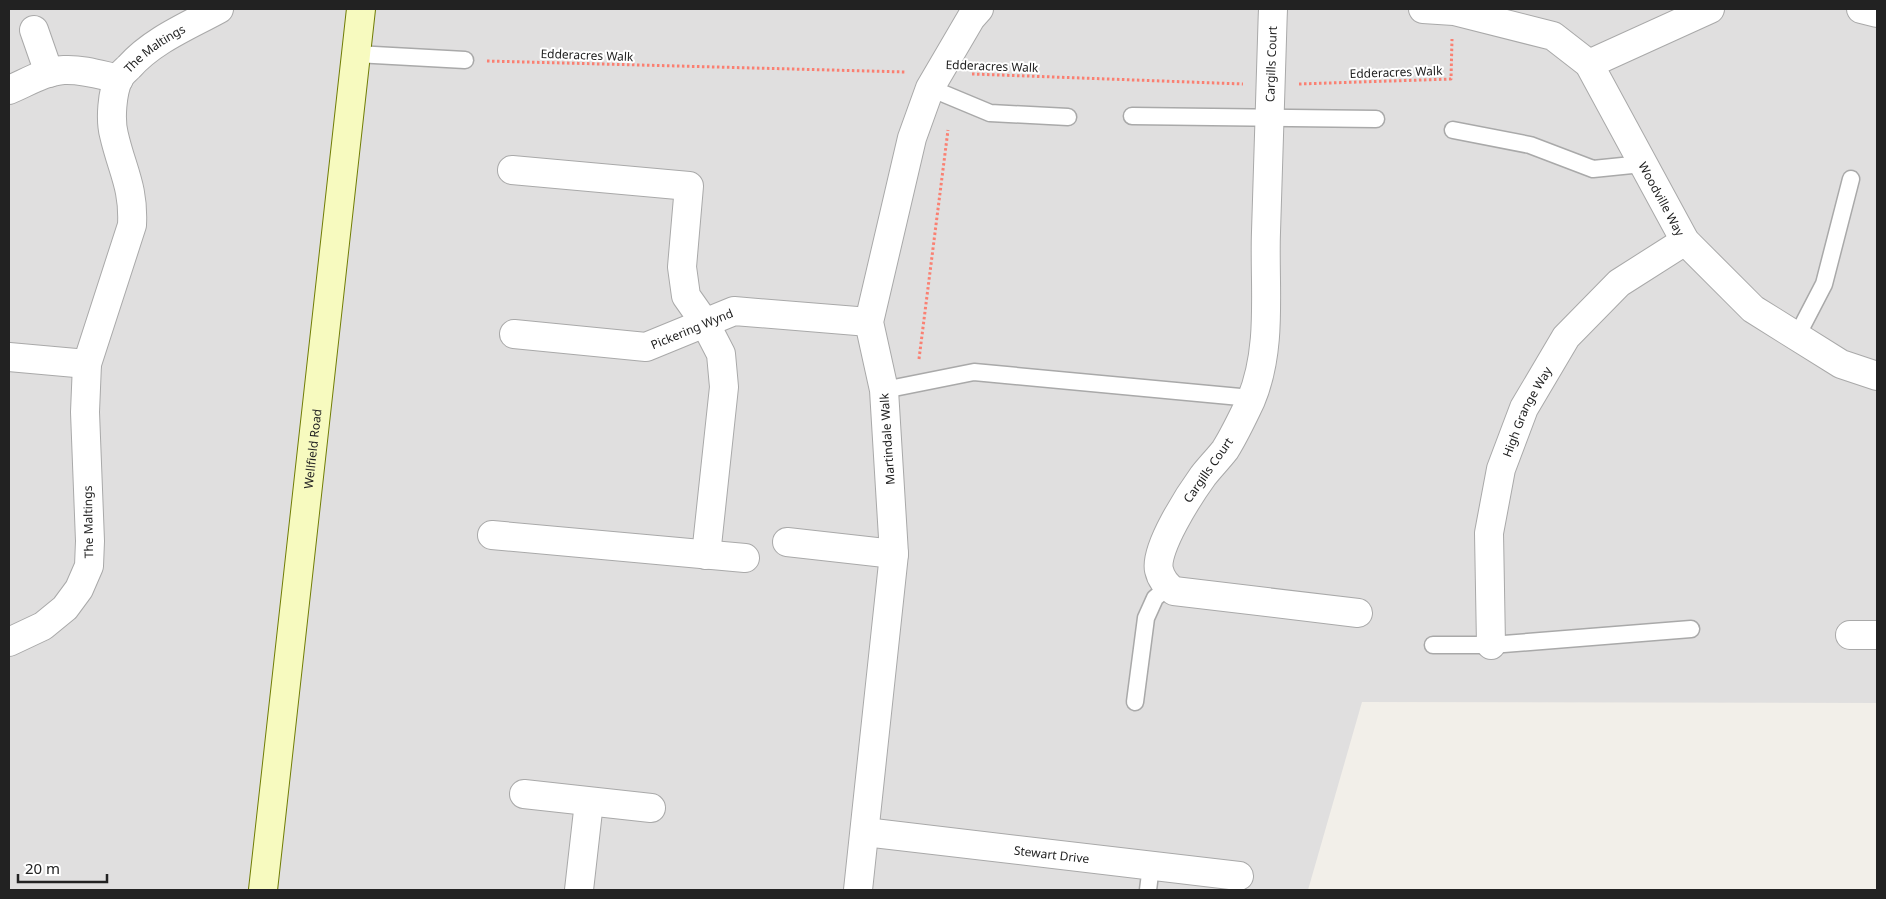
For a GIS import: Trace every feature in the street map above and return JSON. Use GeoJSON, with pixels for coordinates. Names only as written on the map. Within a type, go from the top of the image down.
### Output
{"type":"FeatureCollection","features":[{"type":"Feature","properties":{"kind":"street","name":"The Maltings"},"geometry":{"type":"LineString","coordinates":[[9,642],[43,626],[65,608],[79,589],[89,566],[90,541],[85,412],[88,364],[132,225],[133,204],[130,185],[113,134],[112,108],[119,79],[155,43],[219,9]]}},
{"type":"Feature","properties":{"kind":"street","name":"Wellfield Road"},"geometry":{"type":"LineString","coordinates":[[263,890],[361,9]]}},
{"type":"Feature","properties":{"kind":"street","name":"Martindale Walk"},"geometry":{"type":"LineString","coordinates":[[858,890],[894,554],[884,390],[869,322],[912,138],[940,86],[971,18],[979,9]]}},
{"type":"Feature","properties":{"kind":"street","name":"Cargills Court"},"geometry":{"type":"LineString","coordinates":[[1168,587],[1163,581],[1159,570],[1158,558],[1186,502],[1203,476],[1224,451],[1239,425],[1252,398],[1260,369],[1265,339],[1266,234],[1273,9]]}},
{"type":"Feature","properties":{"kind":"street"},"geometry":{"type":"LineString","coordinates":[[1423,9],[1454,10],[1553,36],[1589,64],[1710,9]]}},
{"type":"Feature","properties":{"kind":"street"},"geometry":{"type":"LineString","coordinates":[[1861,9],[1877,12]]}},
{"type":"Feature","properties":{"kind":"street"},"geometry":{"type":"LineString","coordinates":[[34,30],[49,73]]}},
{"type":"Feature","properties":{"kind":"street","name":"Woodville Way"},"geometry":{"type":"LineString","coordinates":[[1589,64],[1685,241],[1707,265],[1753,309],[1841,364],[1877,376]]}},
{"type":"Feature","properties":{"kind":"street","name":"The Maltings"},"geometry":{"type":"LineString","coordinates":[[9,90],[49,73],[64,70],[85,71],[119,79]]}},
{"type":"Feature","properties":{"kind":"street"},"geometry":{"type":"LineString","coordinates":[[512,170],[689,186],[682,267],[686,296],[705,324],[721,354],[724,387],[706,555]]}},
{"type":"Feature","properties":{"kind":"street","name":"High Grange Way"},"geometry":{"type":"LineString","coordinates":[[1491,644],[1489,532],[1501,469],[1524,408],[1566,337],[1619,282],[1685,241]]}},
{"type":"Feature","properties":{"kind":"street","name":"Pickering Wynd"},"geometry":{"type":"LineString","coordinates":[[514,334],[646,347],[734,311],[869,322]]}},
{"type":"Feature","properties":{"kind":"street"},"geometry":{"type":"LineString","coordinates":[[9,357],[88,364]]}},
{"type":"Feature","properties":{"kind":"street"},"geometry":{"type":"LineString","coordinates":[[492,535],[744,558]]}},
{"type":"Feature","properties":{"kind":"street"},"geometry":{"type":"LineString","coordinates":[[787,542],[894,554]]}},
{"type":"Feature","properties":{"kind":"street"},"geometry":{"type":"LineString","coordinates":[[1168,587],[1174,591],[1358,613]]}},
{"type":"Feature","properties":{"kind":"street"},"geometry":{"type":"LineString","coordinates":[[1850,635],[1877,636]]}},
{"type":"Feature","properties":{"kind":"street"},"geometry":{"type":"LineString","coordinates":[[524,794],[651,808]]}},
{"type":"Feature","properties":{"kind":"street"},"geometry":{"type":"LineString","coordinates":[[579,890],[589,802]]}},
{"type":"Feature","properties":{"kind":"street","name":"Stewart Drive"},"geometry":{"type":"LineString","coordinates":[[865,832],[1150,878],[1239,876]]}},
{"type":"Feature","properties":{"kind":"lane"},"geometry":{"type":"LineString","coordinates":[[356,54],[465,60]]}},
{"type":"Feature","properties":{"kind":"lane"},"geometry":{"type":"LineString","coordinates":[[940,86],[990,113],[1068,117]]}},
{"type":"Feature","properties":{"kind":"lane"},"geometry":{"type":"LineString","coordinates":[[1132,116],[1376,119]]}},
{"type":"Feature","properties":{"kind":"lane"},"geometry":{"type":"LineString","coordinates":[[1453,130],[1530,145],[1593,169],[1642,164]]}},
{"type":"Feature","properties":{"kind":"lane"},"geometry":{"type":"LineString","coordinates":[[1797,336],[1824,284],[1851,179]]}},
{"type":"Feature","properties":{"kind":"lane"},"geometry":{"type":"LineString","coordinates":[[884,390],[974,372],[1252,398]]}},
{"type":"Feature","properties":{"kind":"lane"},"geometry":{"type":"LineString","coordinates":[[1135,702],[1146,618],[1155,598],[1168,587]]}},
{"type":"Feature","properties":{"kind":"lane"},"geometry":{"type":"LineString","coordinates":[[1433,645],[1491,644],[1691,629]]}},
{"type":"Feature","properties":{"kind":"path","name":"Edderacres Walk"},"geometry":{"type":"LineString","coordinates":[[465,60],[940,86],[1270,85],[1451,79],[1454,10]]}},
{"type":"Feature","properties":{"kind":"path"},"geometry":{"type":"LineString","coordinates":[[916,383],[940,86]]}},
{"type":"Feature","properties":{"kind":"shaded area"},"geometry":{"type":"Polygon","coordinates":[[[9,9],[1877,9],[1877,703],[1362,702],[1308,890],[9,890],[9,9]]]}}]}
